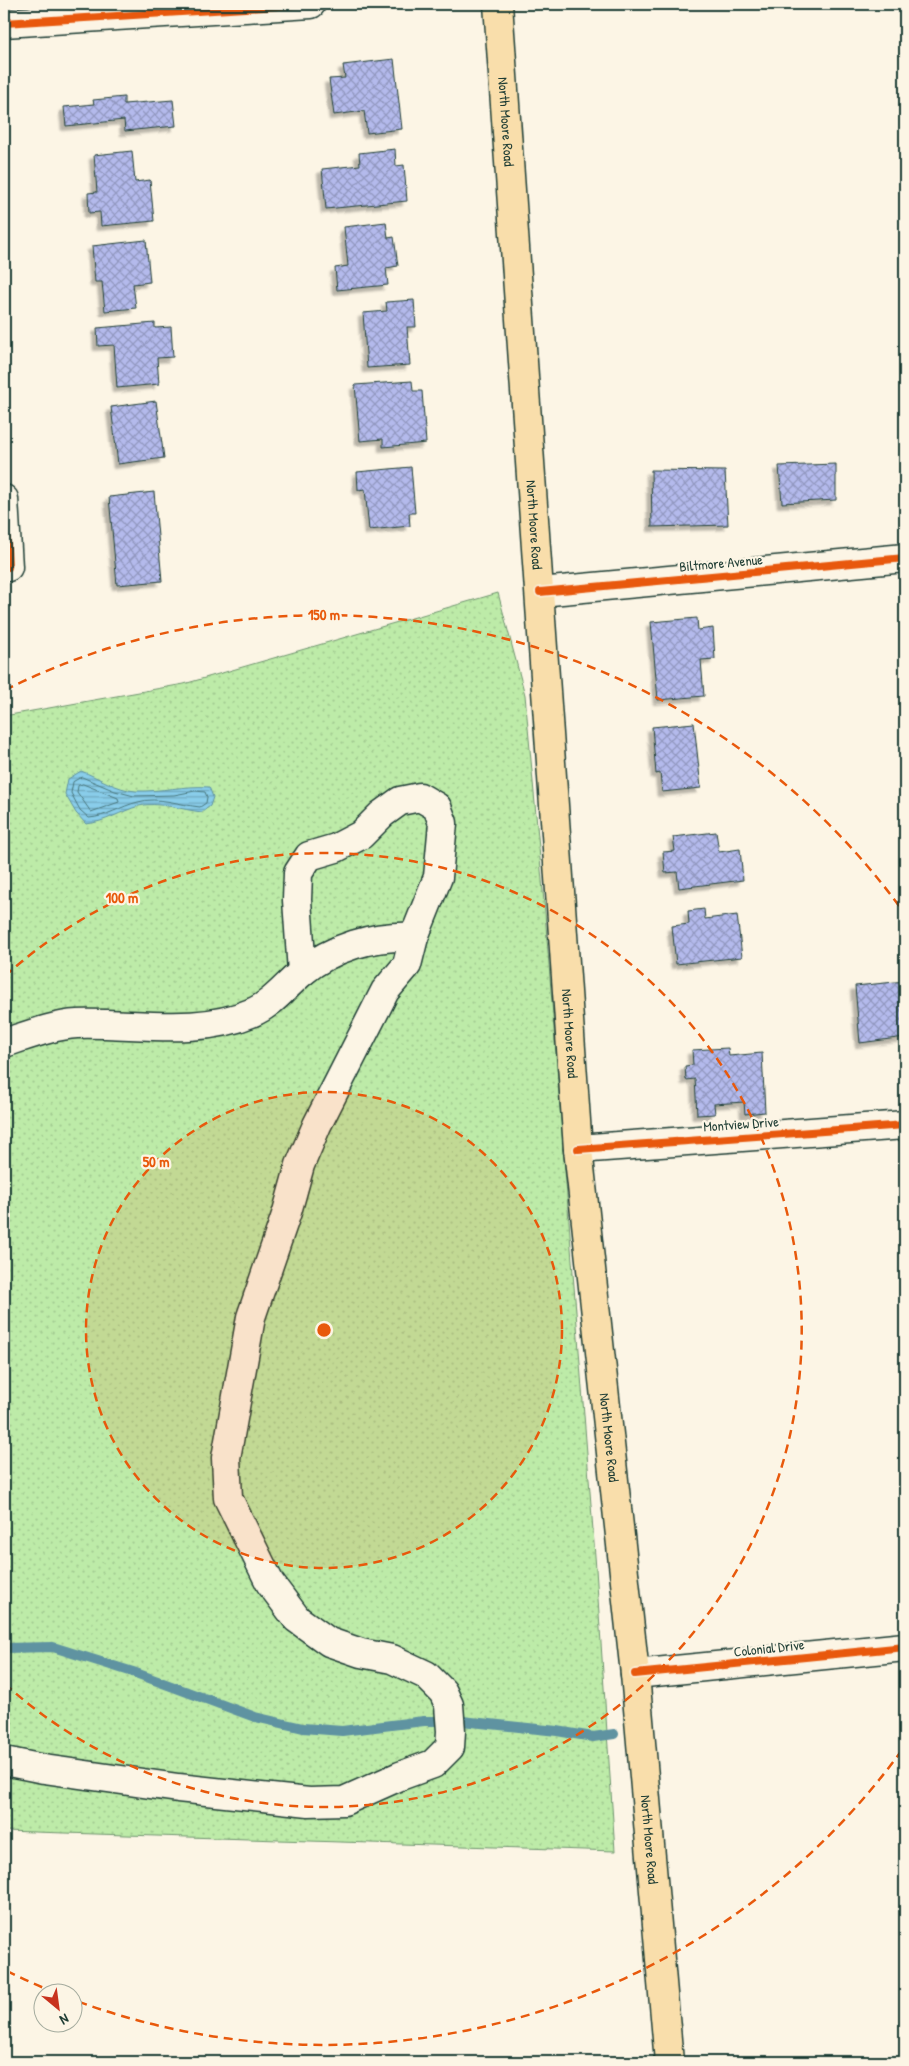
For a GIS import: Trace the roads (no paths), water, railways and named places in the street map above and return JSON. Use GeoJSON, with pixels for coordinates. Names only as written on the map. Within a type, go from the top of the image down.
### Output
{"type":"FeatureCollection","features":[{"type":"Feature","properties":{"kind":"main road","name":"North Moore Road"},"geometry":{"type":"LineString","coordinates":[[498,4],[578,1149],[635,1674],[669,2062]]}},
{"type":"Feature","properties":{"kind":"street"},"geometry":{"type":"LineString","coordinates":[[4,23],[311,4]]}},
{"type":"Feature","properties":{"kind":"street"},"geometry":{"type":"LineString","coordinates":[[4,498],[8,567]]}},
{"type":"Feature","properties":{"kind":"street","name":"Biltmore Avenue"},"geometry":{"type":"LineString","coordinates":[[540,592],[905,558]]}},
{"type":"Feature","properties":{"kind":"street"},"geometry":{"type":"LineString","coordinates":[[4,1761],[44,1769],[206,1791],[309,1802],[344,1801],[432,1764],[450,1747],[450,1718],[443,1692],[426,1675],[392,1659],[361,1653],[329,1642],[297,1619],[270,1584],[228,1498],[226,1458],[251,1317],[279,1237],[300,1165],[317,1125],[385,991],[407,965],[414,937],[438,877],[443,823],[437,806],[420,797],[400,801],[382,814],[361,834],[336,848],[309,856],[298,873],[297,900],[302,972]]}},
{"type":"Feature","properties":{"kind":"street"},"geometry":{"type":"LineString","coordinates":[[4,1043],[75,1024],[214,1024],[252,1013],[274,999],[302,972],[329,954],[368,940],[394,936],[414,937]]}},
{"type":"Feature","properties":{"kind":"street","name":"Montview Drive"},"geometry":{"type":"LineString","coordinates":[[578,1149],[905,1125]]}},
{"type":"Feature","properties":{"kind":"street","name":"Colonial Drive"},"geometry":{"type":"LineString","coordinates":[[635,1674],[905,1647]]}},
{"type":"Feature","properties":{"kind":"water"},"geometry":{"type":"Polygon","coordinates":[[[81,771],[129,790],[145,791],[209,787],[213,797],[210,806],[202,812],[162,805],[146,805],[86,824],[76,813],[65,794],[68,779],[81,771]]]}},
{"type":"Feature","properties":{"kind":"waterway"},"geometry":{"type":"LineString","coordinates":[[4,1648],[53,1647],[133,1672],[255,1717],[303,1728],[342,1731],[424,1721],[462,1721],[557,1731],[593,1737],[614,1734]]}}]}
